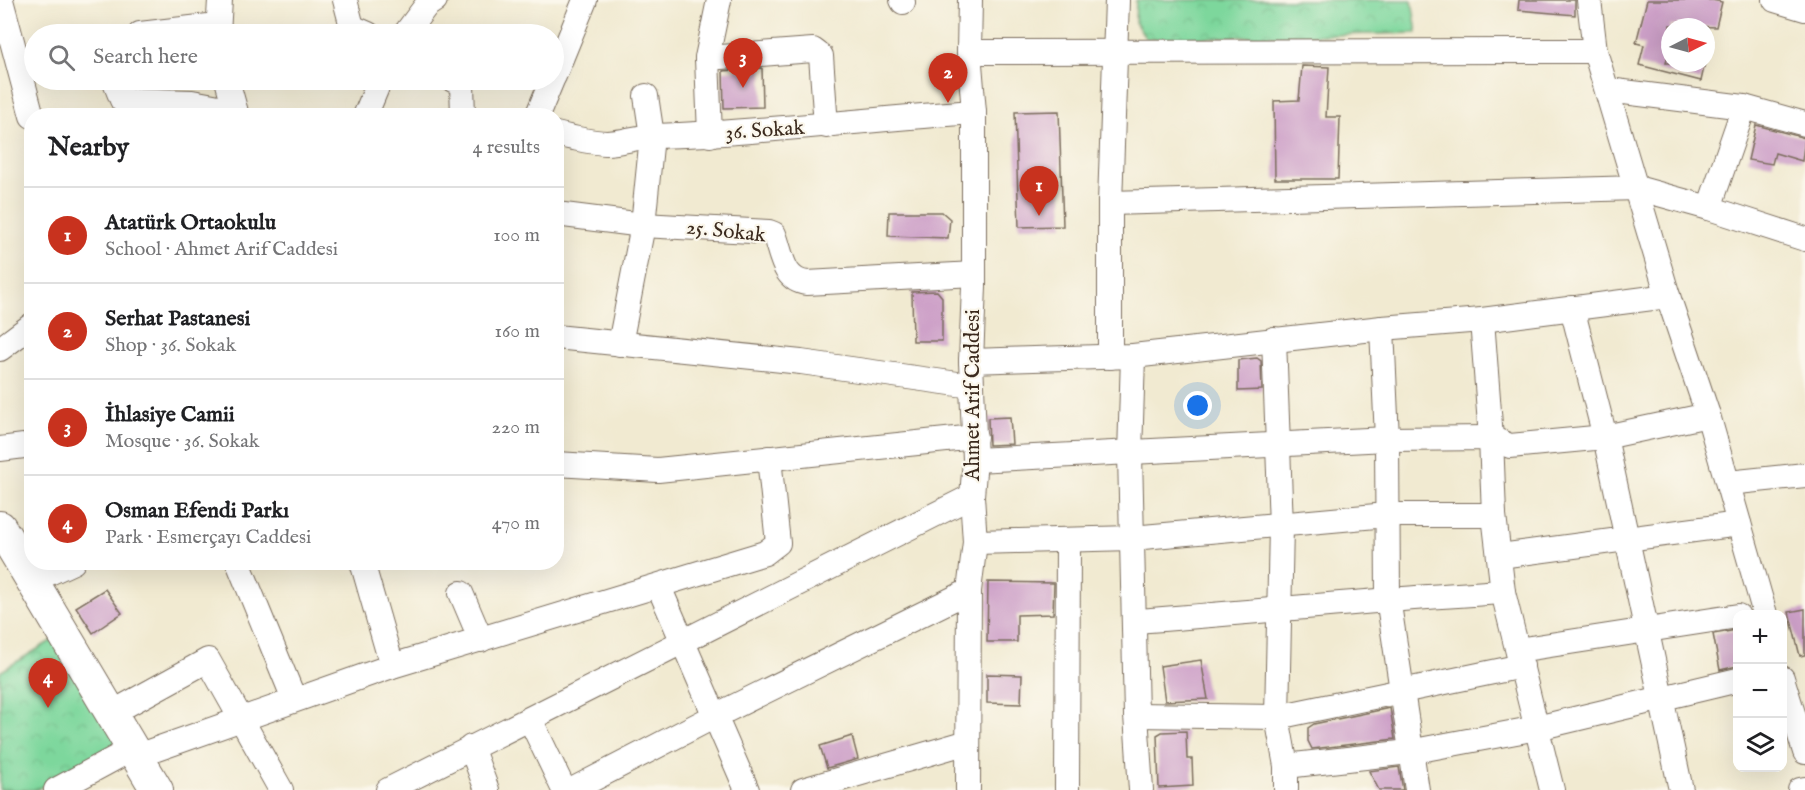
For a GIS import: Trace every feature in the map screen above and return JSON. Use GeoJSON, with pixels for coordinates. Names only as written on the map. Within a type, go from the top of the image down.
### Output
{"type":"FeatureCollection","features":[{"type":"Feature","properties":{"kind":"main road"},"geometry":{"type":"LineString","coordinates":[[0,527],[24,567]]}},
{"type":"Feature","properties":{"kind":"main road"},"geometry":{"type":"LineString","coordinates":[[26,570],[157,790]]}},
{"type":"Feature","properties":{"kind":"street"},"geometry":{"type":"LineString","coordinates":[[2,0],[16,44],[24,80]]}},
{"type":"Feature","properties":{"kind":"street"},"geometry":{"type":"LineString","coordinates":[[218,24],[220,0]]}},
{"type":"Feature","properties":{"kind":"street"},"geometry":{"type":"LineString","coordinates":[[345,0],[351,24]]}},
{"type":"Feature","properties":{"kind":"street"},"geometry":{"type":"LineString","coordinates":[[412,24],[426,6],[435,0]]}},
{"type":"Feature","properties":{"kind":"street"},"geometry":{"type":"LineString","coordinates":[[564,51],[585,0]]}},
{"type":"Feature","properties":{"kind":"street"},"geometry":{"type":"LineString","coordinates":[[710,135],[707,58],[719,0]]}},
{"type":"Feature","properties":{"kind":"street","name":"Ahmet Arif Caddesi"},"geometry":{"type":"LineString","coordinates":[[968,790],[969,591],[975,542],[972,496],[975,448],[971,361],[974,274],[974,111],[969,52],[970,0]]}},
{"type":"Feature","properties":{"kind":"street"},"geometry":{"type":"LineString","coordinates":[[1118,0],[1110,204],[1130,454],[1136,621],[1136,715],[1141,790]]}},
{"type":"Feature","properties":{"kind":"street"},"geometry":{"type":"LineString","coordinates":[[1589,0],[1595,51],[1668,296],[1728,483],[1757,610]]}},
{"type":"Feature","properties":{"kind":"street"},"geometry":{"type":"LineString","coordinates":[[1775,0],[1805,9]]}},
{"type":"Feature","properties":{"kind":"street"},"geometry":{"type":"LineString","coordinates":[[707,58],[813,50],[821,56],[826,126]]}},
{"type":"Feature","properties":{"kind":"street"},"geometry":{"type":"LineString","coordinates":[[969,52],[1595,51]]}},
{"type":"Feature","properties":{"kind":"street"},"geometry":{"type":"LineString","coordinates":[[26,90],[30,108]]}},
{"type":"Feature","properties":{"kind":"street"},"geometry":{"type":"LineString","coordinates":[[118,90],[122,100],[192,102],[216,108]]}},
{"type":"Feature","properties":{"kind":"street"},"geometry":{"type":"LineString","coordinates":[[230,90],[235,108]]}},
{"type":"Feature","properties":{"kind":"street"},"geometry":{"type":"LineString","coordinates":[[368,108],[376,90]]}},
{"type":"Feature","properties":{"kind":"street"},"geometry":{"type":"LineString","coordinates":[[462,90],[464,108]]}},
{"type":"Feature","properties":{"kind":"street"},"geometry":{"type":"LineString","coordinates":[[540,108],[548,90]]}},
{"type":"Feature","properties":{"kind":"street"},"geometry":{"type":"LineString","coordinates":[[1608,90],[1744,107],[1805,124]]}},
{"type":"Feature","properties":{"kind":"street"},"geometry":{"type":"LineString","coordinates":[[620,344],[642,225],[652,136],[646,96]]}},
{"type":"Feature","properties":{"kind":"street"},"geometry":{"type":"LineString","coordinates":[[1709,207],[1744,107]]}},
{"type":"Feature","properties":{"kind":"street","name":"36. Sokak"},"geometry":{"type":"LineString","coordinates":[[564,135],[607,143],[652,136],[710,135],[826,126],[888,117],[974,111]]}},
{"type":"Feature","properties":{"kind":"street"},"geometry":{"type":"LineString","coordinates":[[1110,204],[1637,188],[1709,207],[1805,239]]}},
{"type":"Feature","properties":{"kind":"street","name":"25. Sokak"},"geometry":{"type":"LineString","coordinates":[[564,215],[642,225],[729,228],[774,234],[783,265],[796,282],[807,284],[974,274]]}},
{"type":"Feature","properties":{"kind":"street"},"geometry":{"type":"LineString","coordinates":[[971,361],[1122,356],[1382,328],[1482,320],[1668,296]]}},
{"type":"Feature","properties":{"kind":"street"},"geometry":{"type":"LineString","coordinates":[[1572,308],[1605,437],[1681,790]]}},
{"type":"Feature","properties":{"kind":"street"},"geometry":{"type":"LineString","coordinates":[[1482,320],[1494,514],[1503,592],[1552,790]]}},
{"type":"Feature","properties":{"kind":"street"},"geometry":{"type":"LineString","coordinates":[[1382,328],[1387,439],[1388,598],[1403,691],[1409,752],[1417,790]]}},
{"type":"Feature","properties":{"kind":"street"},"geometry":{"type":"LineString","coordinates":[[0,349],[24,331]]}},
{"type":"Feature","properties":{"kind":"street"},"geometry":{"type":"LineString","coordinates":[[564,338],[801,362],[972,386]]}},
{"type":"Feature","properties":{"kind":"street"},"geometry":{"type":"LineString","coordinates":[[1274,339],[1281,526],[1277,717],[1286,778],[1537,728],[1733,681]]}},
{"type":"Feature","properties":{"kind":"street"},"geometry":{"type":"LineString","coordinates":[[564,464],[658,470],[769,458],[975,448],[1130,454],[1387,439],[1491,438],[1510,446],[1605,437],[1708,415]]}},
{"type":"Feature","properties":{"kind":"street"},"geometry":{"type":"LineString","coordinates":[[0,449],[24,446]]}},
{"type":"Feature","properties":{"kind":"street"},"geometry":{"type":"LineString","coordinates":[[56,790],[135,753],[392,666],[765,553],[778,543],[769,458]]}},
{"type":"Feature","properties":{"kind":"street"},"geometry":{"type":"LineString","coordinates":[[1728,483],[1805,475]]}},
{"type":"Feature","properties":{"kind":"street"},"geometry":{"type":"LineString","coordinates":[[394,789],[471,747],[972,496]]}},
{"type":"Feature","properties":{"kind":"street"},"geometry":{"type":"LineString","coordinates":[[975,542],[1132,538],[1387,515],[1494,514]]}},
{"type":"Feature","properties":{"kind":"street"},"geometry":{"type":"LineString","coordinates":[[1500,556],[1739,524]]}},
{"type":"Feature","properties":{"kind":"street"},"geometry":{"type":"LineString","coordinates":[[1067,790],[1068,541]]}},
{"type":"Feature","properties":{"kind":"street"},"geometry":{"type":"LineString","coordinates":[[32,580],[55,570]]}},
{"type":"Feature","properties":{"kind":"street"},"geometry":{"type":"LineString","coordinates":[[241,570],[294,699]]}},
{"type":"Feature","properties":{"kind":"street"},"geometry":{"type":"LineString","coordinates":[[364,570],[392,666]]}},
{"type":"Feature","properties":{"kind":"street"},"geometry":{"type":"LineString","coordinates":[[658,587],[747,790]]}},
{"type":"Feature","properties":{"kind":"street"},"geometry":{"type":"LineString","coordinates":[[572,790],[715,716],[969,591]]}},
{"type":"Feature","properties":{"kind":"street"},"geometry":{"type":"LineString","coordinates":[[1136,621],[1279,610],[1388,598],[1503,592]]}},
{"type":"Feature","properties":{"kind":"street"},"geometry":{"type":"LineString","coordinates":[[461,593],[481,640]]}},
{"type":"Feature","properties":{"kind":"street"},"geometry":{"type":"LineString","coordinates":[[1136,715],[1277,717],[1403,691],[1520,658],[1647,630],[1733,617]]}},
{"type":"Feature","properties":{"kind":"street"},"geometry":{"type":"LineString","coordinates":[[110,714],[208,660],[280,790]]}},
{"type":"Feature","properties":{"kind":"street"},"geometry":{"type":"LineString","coordinates":[[1787,694],[1805,752]]}},
{"type":"Feature","properties":{"kind":"street"},"geometry":{"type":"LineString","coordinates":[[530,718],[564,790]]}},
{"type":"Feature","properties":{"kind":"street"},"geometry":{"type":"LineString","coordinates":[[803,790],[968,742]]}},
{"type":"Feature","properties":{"kind":"street"},"geometry":{"type":"LineString","coordinates":[[471,747],[488,790]]}},
{"type":"Feature","properties":{"kind":"street"},"geometry":{"type":"LineString","coordinates":[[1800,790],[1805,789]]}},
{"type":"Feature","properties":{"kind":"green space"},"geometry":{"type":"Polygon","coordinates":[[[1136,0],[1412,0],[1417,33],[1146,39],[1135,22],[1136,0]]]}},
{"type":"Feature","properties":{"kind":"green space"},"geometry":{"type":"Polygon","coordinates":[[[54,639],[119,744],[36,790],[0,790],[0,672],[54,639]]]}},
{"type":"Feature","properties":{"kind":"building"},"geometry":{"type":"Polygon","coordinates":[[[1519,0],[1575,0],[1575,15],[1518,10],[1519,0]]]}},
{"type":"Feature","properties":{"kind":"building"},"geometry":{"type":"Polygon","coordinates":[[[1647,0],[1722,2],[1716,27],[1715,18],[1661,18],[1661,71],[1639,65],[1644,45],[1636,43],[1647,0]]]}},
{"type":"Feature","properties":{"kind":"building"},"geometry":{"type":"Polygon","coordinates":[[[1302,66],[1329,67],[1326,117],[1340,117],[1338,179],[1275,179],[1274,101],[1299,100],[1302,66]]]}},
{"type":"Feature","properties":{"kind":"building"},"geometry":{"type":"Polygon","coordinates":[[[762,68],[763,107],[724,108],[723,71],[762,68]]]}},
{"type":"Feature","properties":{"kind":"building"},"geometry":{"type":"Polygon","coordinates":[[[1666,72],[1703,72],[1701,81],[1666,72]]]}},
{"type":"Feature","properties":{"kind":"building"},"geometry":{"type":"Polygon","coordinates":[[[1059,111],[1063,226],[1019,227],[1015,112],[1059,111]]]}},
{"type":"Feature","properties":{"kind":"building"},"geometry":{"type":"Polygon","coordinates":[[[1756,125],[1805,138],[1802,161],[1775,153],[1772,164],[1748,160],[1756,125]]]}},
{"type":"Feature","properties":{"kind":"building"},"geometry":{"type":"Polygon","coordinates":[[[889,212],[942,212],[950,219],[948,238],[888,236],[889,212]]]}},
{"type":"Feature","properties":{"kind":"building"},"geometry":{"type":"Polygon","coordinates":[[[937,291],[942,297],[942,341],[913,341],[912,292],[937,291]]]}},
{"type":"Feature","properties":{"kind":"building"},"geometry":{"type":"Polygon","coordinates":[[[1257,358],[1261,361],[1262,390],[1238,391],[1238,360],[1257,358]]]}},
{"type":"Feature","properties":{"kind":"building"},"geometry":{"type":"Polygon","coordinates":[[[1010,417],[1012,444],[989,445],[988,418],[1010,417]]]}},
{"type":"Feature","properties":{"kind":"building"},"geometry":{"type":"Polygon","coordinates":[[[988,582],[1054,583],[1053,614],[1017,615],[1017,642],[987,642],[988,582]]]}},
{"type":"Feature","properties":{"kind":"building"},"geometry":{"type":"Polygon","coordinates":[[[105,589],[122,613],[93,633],[76,607],[105,589]]]}},
{"type":"Feature","properties":{"kind":"building"},"geometry":{"type":"Polygon","coordinates":[[[1805,609],[1805,655],[1800,656],[1789,612],[1805,609]]]}},
{"type":"Feature","properties":{"kind":"building"},"geometry":{"type":"Polygon","coordinates":[[[1733,631],[1733,667],[1720,670],[1713,634],[1733,631]]]}},
{"type":"Feature","properties":{"kind":"building"},"geometry":{"type":"Polygon","coordinates":[[[1201,660],[1208,699],[1165,701],[1160,666],[1201,660]]]}},
{"type":"Feature","properties":{"kind":"building"},"geometry":{"type":"Polygon","coordinates":[[[987,674],[1022,675],[1021,704],[987,703],[987,674]]]}},
{"type":"Feature","properties":{"kind":"building"},"geometry":{"type":"Polygon","coordinates":[[[1390,708],[1395,739],[1312,749],[1308,741],[1308,728],[1314,724],[1390,708]]]}},
{"type":"Feature","properties":{"kind":"building"},"geometry":{"type":"Polygon","coordinates":[[[1186,731],[1187,759],[1192,759],[1193,786],[1159,788],[1157,735],[1162,732],[1186,731]]]}},
{"type":"Feature","properties":{"kind":"building"},"geometry":{"type":"Polygon","coordinates":[[[852,736],[858,759],[827,768],[820,746],[852,736]]]}},
{"type":"Feature","properties":{"kind":"building"},"geometry":{"type":"Polygon","coordinates":[[[1399,767],[1403,790],[1379,790],[1369,771],[1399,767]]]}},
{"type":"Feature","properties":{"kind":"place","name":"İhlasiye Camii"},"geometry":{"type":"Point","coordinates":[743,88]}},
{"type":"Feature","properties":{"kind":"place","name":"Serhat Pastanesi"},"geometry":{"type":"Point","coordinates":[948,103]}},
{"type":"Feature","properties":{"kind":"place","name":"Atatürk Ortaokulu"},"geometry":{"type":"Point","coordinates":[1039,216]}},
{"type":"Feature","properties":{"kind":"place","name":"Osman Efendi Parkı"},"geometry":{"type":"Point","coordinates":[48,708]}}]}
